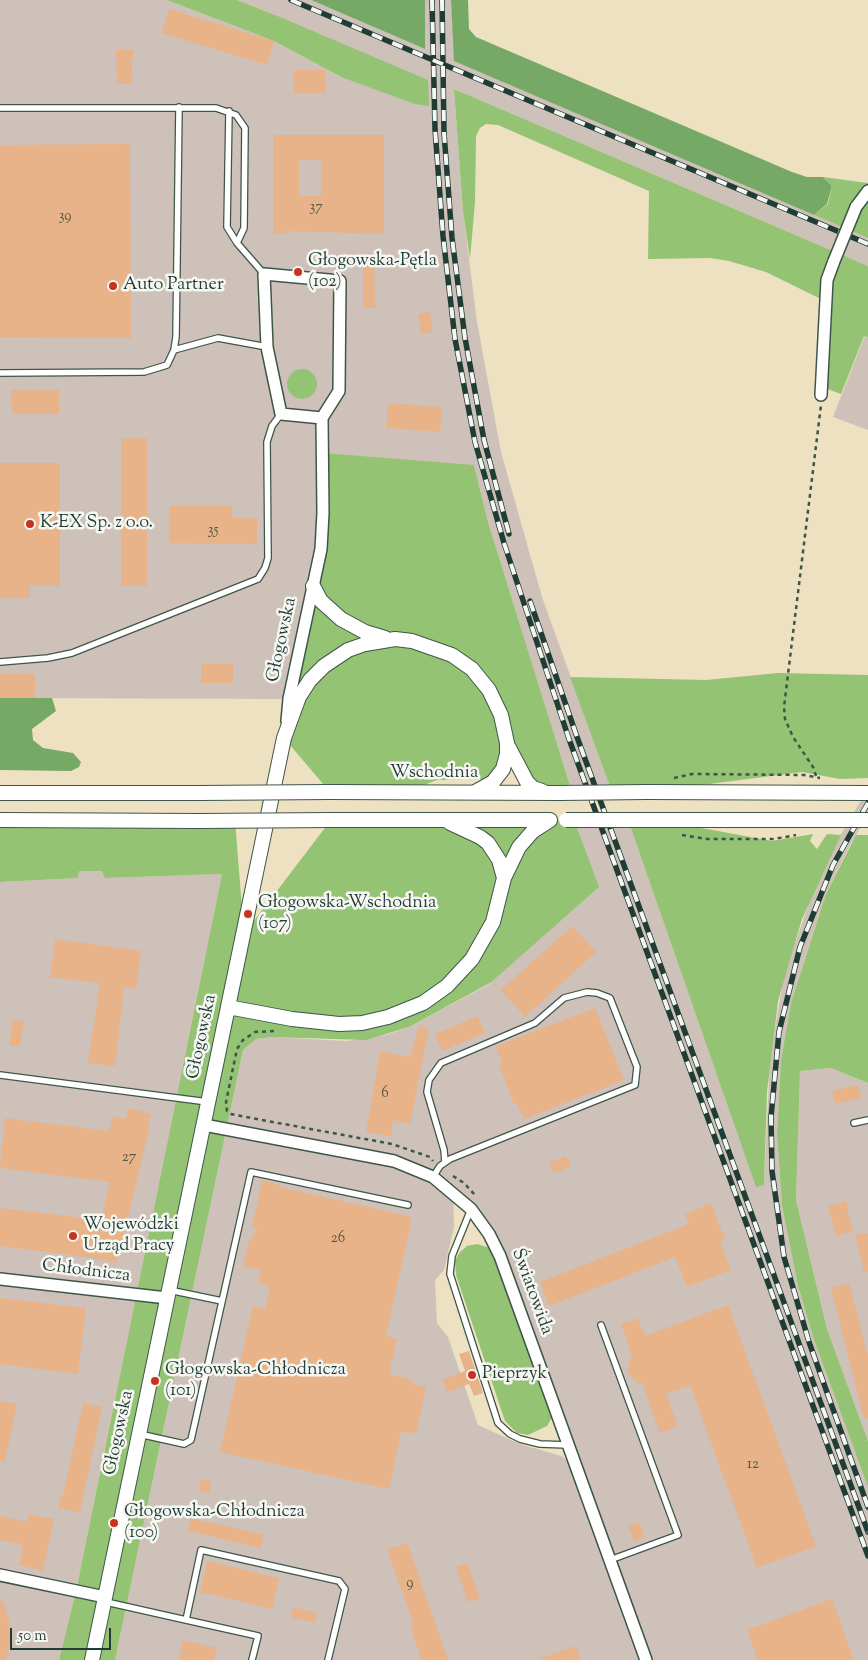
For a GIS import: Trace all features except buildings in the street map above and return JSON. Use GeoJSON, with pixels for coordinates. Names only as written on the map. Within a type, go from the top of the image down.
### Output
{"type":"FeatureCollection","features":[{"type":"Feature","properties":{"kind":"street"},"geometry":{"type":"LineString","coordinates":[[822,395],[827,280],[856,207],[868,191]]}},
{"type":"Feature","properties":{"kind":"street"},"geometry":{"type":"LineString","coordinates":[[264,274],[340,281],[339,391],[322,418],[281,414],[267,348],[264,274]]}},
{"type":"Feature","properties":{"kind":"street","name":"Głogowska"},"geometry":{"type":"LineString","coordinates":[[92,1660],[284,738],[289,699],[314,586],[323,525],[322,418]]}},
{"type":"Feature","properties":{"kind":"street"},"geometry":{"type":"LineString","coordinates":[[314,586],[321,600],[341,619],[365,632],[390,640]]}},
{"type":"Feature","properties":{"kind":"street"},"geometry":{"type":"LineString","coordinates":[[284,738],[299,697],[310,680],[324,666],[356,646],[390,640],[412,641],[452,655],[472,669],[486,686],[497,705],[507,743],[530,785],[553,793]]}},
{"type":"Feature","properties":{"kind":"street"},"geometry":{"type":"LineString","coordinates":[[475,792],[499,776],[506,761],[507,743]]}},
{"type":"Feature","properties":{"kind":"street","name":"Wschodnia"},"geometry":{"type":"LineString","coordinates":[[0,793],[864,793]]}},
{"type":"Feature","properties":{"kind":"street"},"geometry":{"type":"LineString","coordinates":[[0,820],[868,820]]}},
{"type":"Feature","properties":{"kind":"street"},"geometry":{"type":"LineString","coordinates":[[443,820],[466,829],[488,843],[499,860],[504,878]]}},
{"type":"Feature","properties":{"kind":"street"},"geometry":{"type":"LineString","coordinates":[[228,1007],[292,1019],[339,1024],[388,1017],[423,1003],[451,983],[477,951],[496,915],[504,878],[522,842],[550,820]]}},
{"type":"Feature","properties":{"kind":"street","name":"Światowida"},"geometry":{"type":"LineString","coordinates":[[204,1125],[386,1159],[433,1177],[471,1209],[489,1234],[500,1256],[646,1660]]}},
{"type":"Feature","properties":{"kind":"street","name":"Chłodnicza"},"geometry":{"type":"LineString","coordinates":[[0,1279],[168,1294]]}},
{"type":"Feature","properties":{"kind":"street"},"geometry":{"type":"LineString","coordinates":[[0,1575],[104,1599]]}},
{"type":"Feature","properties":{"kind":"lane"},"geometry":{"type":"LineString","coordinates":[[0,108],[216,108],[229,111],[240,118],[245,128],[244,228],[237,243]]}},
{"type":"Feature","properties":{"kind":"lane"},"geometry":{"type":"LineString","coordinates":[[0,373],[144,372],[167,365],[174,350],[176,337],[178,108]]}},
{"type":"Feature","properties":{"kind":"lane"},"geometry":{"type":"LineString","coordinates":[[229,111],[227,227],[237,243],[264,274]]}},
{"type":"Feature","properties":{"kind":"lane"},"geometry":{"type":"LineString","coordinates":[[174,350],[218,338],[267,348]]}},
{"type":"Feature","properties":{"kind":"lane"},"geometry":{"type":"LineString","coordinates":[[0,662],[48,658],[72,653],[258,579],[266,568],[268,558],[267,442],[272,426],[281,414]]}},
{"type":"Feature","properties":{"kind":"lane"},"geometry":{"type":"LineString","coordinates":[[433,1177],[444,1162],[635,1084],[638,1067],[610,998],[597,993],[587,992],[564,998],[535,1023],[441,1063],[429,1080],[427,1092],[444,1150],[444,1162]]}},
{"type":"Feature","properties":{"kind":"lane"},"geometry":{"type":"LineString","coordinates":[[0,1075],[208,1102]]}},
{"type":"Feature","properties":{"kind":"lane"},"geometry":{"type":"LineString","coordinates":[[854,1123],[868,1120]]}},
{"type":"Feature","properties":{"kind":"lane"},"geometry":{"type":"LineString","coordinates":[[139,1434],[184,1444],[191,1440],[251,1172],[408,1205]]}},
{"type":"Feature","properties":{"kind":"lane"},"geometry":{"type":"LineString","coordinates":[[471,1209],[452,1256],[450,1274],[498,1423],[505,1431],[520,1439],[540,1444],[568,1445]]}},
{"type":"Feature","properties":{"kind":"lane"},"geometry":{"type":"LineString","coordinates":[[168,1294],[222,1301]]}},
{"type":"Feature","properties":{"kind":"lane"},"geometry":{"type":"LineString","coordinates":[[601,1325],[678,1535],[610,1560]]}},
{"type":"Feature","properties":{"kind":"lane"},"geometry":{"type":"LineString","coordinates":[[186,1620],[200,1550],[340,1581],[344,1589],[328,1660]]}},
{"type":"Feature","properties":{"kind":"lane"},"geometry":{"type":"LineString","coordinates":[[104,1599],[258,1636],[252,1660]]}},
{"type":"Feature","properties":{"kind":"path"},"geometry":{"type":"LineString","coordinates":[[816,776],[810,762],[793,737],[785,719],[784,707],[822,395]]}},
{"type":"Feature","properties":{"kind":"path"},"geometry":{"type":"LineString","coordinates":[[280,1031],[255,1032],[243,1040],[237,1049],[226,1102],[227,1111],[231,1114],[392,1144],[430,1157]]}},
{"type":"Feature","properties":{"kind":"shaded area"},"geometry":{"type":"Polygon","coordinates":[[[0,0],[167,0],[274,41],[341,77],[275,15],[237,0],[311,0],[425,49],[425,0],[451,0],[455,61],[868,238],[868,266],[454,89],[463,212],[477,322],[501,452],[542,597],[612,792],[572,792],[488,522],[474,465],[323,513],[289,699],[0,698],[0,0]]]}},
{"type":"Feature","properties":{"kind":"shaded area"},"geometry":{"type":"Polygon","coordinates":[[[865,335],[868,337],[868,430],[833,417],[865,335]]]}},
{"type":"Feature","properties":{"kind":"shaded area"},"geometry":{"type":"Polygon","coordinates":[[[868,789],[868,815],[850,845],[826,894],[791,1003],[781,1060],[777,1134],[782,1206],[798,1286],[814,1340],[868,1487],[868,1660],[115,1660],[243,1050],[256,1039],[272,1037],[347,1041],[386,1035],[409,1027],[490,984],[574,820],[628,820],[756,1186],[764,1185],[770,1058],[784,975],[814,889],[838,839],[868,789]],[[453,1193],[454,1227],[444,1270],[435,1280],[437,1323],[448,1337],[478,1425],[520,1444],[561,1456],[575,1466],[500,1256],[453,1193]]]}},
{"type":"Feature","properties":{"kind":"shaded area"},"geometry":{"type":"Polygon","coordinates":[[[79,871],[102,871],[105,878],[222,874],[76,1591],[59,1660],[0,1660],[0,882],[78,878],[79,871]]]}},
{"type":"Feature","properties":{"kind":"shaded area"},"geometry":{"type":"Polygon","coordinates":[[[831,1068],[868,1083],[868,1441],[827,1329],[796,1200],[800,1071],[831,1068]]]}},
{"type":"Feature","properties":{"kind":"green space"},"geometry":{"type":"Polygon","coordinates":[[[167,0],[237,0],[275,15],[428,80],[429,106],[415,104],[341,77],[274,41],[167,0]]]}},
{"type":"Feature","properties":{"kind":"green space"},"geometry":{"type":"Polygon","coordinates":[[[311,0],[425,0],[425,49],[311,0]]]}},
{"type":"Feature","properties":{"kind":"green space"},"geometry":{"type":"Polygon","coordinates":[[[451,0],[468,0],[469,29],[476,37],[792,172],[807,177],[823,177],[832,186],[827,204],[814,215],[454,61],[451,0]]]}},
{"type":"Feature","properties":{"kind":"green space"},"geometry":{"type":"Polygon","coordinates":[[[454,89],[868,266],[868,337],[864,336],[841,394],[822,387],[827,302],[766,272],[729,261],[710,258],[648,259],[649,191],[498,125],[486,124],[480,128],[476,136],[475,202],[470,259],[463,212],[454,89]]]}},
{"type":"Feature","properties":{"kind":"green space"},"geometry":{"type":"Polygon","coordinates":[[[823,177],[868,183],[868,238],[814,215],[828,204],[832,186],[823,177]]]}},
{"type":"Feature","properties":{"kind":"green space"},"geometry":{"type":"Polygon","coordinates":[[[302,369],[313,373],[317,384],[313,395],[302,399],[291,395],[287,384],[291,373],[302,369]]]}},
{"type":"Feature","properties":{"kind":"green space"},"geometry":{"type":"Polygon","coordinates":[[[323,453],[474,465],[488,522],[572,792],[548,793],[504,760],[488,779],[437,780],[411,790],[330,792],[284,738],[313,586],[323,453]]]}},
{"type":"Feature","properties":{"kind":"green space"},"geometry":{"type":"Polygon","coordinates":[[[778,673],[868,675],[868,778],[840,779],[802,772],[647,792],[612,792],[570,677],[706,680],[778,673]]]}},
{"type":"Feature","properties":{"kind":"green space"},"geometry":{"type":"Polygon","coordinates":[[[0,698],[52,698],[56,711],[32,729],[33,740],[43,748],[73,753],[81,762],[79,767],[71,771],[0,770],[0,698]]]}},
{"type":"Feature","properties":{"kind":"green space"},"geometry":{"type":"Polygon","coordinates":[[[0,820],[235,820],[244,934],[331,820],[574,820],[599,887],[490,983],[409,1027],[366,1040],[272,1037],[256,1039],[243,1050],[115,1660],[59,1660],[76,1591],[222,874],[105,878],[102,871],[79,871],[78,878],[0,882],[0,820]]]}},
{"type":"Feature","properties":{"kind":"green space"},"geometry":{"type":"Polygon","coordinates":[[[628,820],[658,820],[772,841],[813,834],[810,841],[817,849],[827,834],[841,835],[802,919],[778,1001],[767,1092],[764,1185],[756,1187],[628,820]]]}},
{"type":"Feature","properties":{"kind":"green space"},"geometry":{"type":"Polygon","coordinates":[[[856,835],[868,835],[868,1083],[831,1068],[800,1071],[796,1200],[827,1329],[868,1441],[868,1487],[814,1340],[798,1286],[782,1206],[777,1134],[781,1060],[791,1003],[826,894],[856,835]]]}},
{"type":"Feature","properties":{"kind":"green space"},"geometry":{"type":"Polygon","coordinates":[[[477,1244],[497,1250],[556,1411],[547,1426],[528,1435],[517,1433],[505,1421],[456,1275],[455,1260],[460,1252],[467,1246],[477,1244]]]}},
{"type":"Feature","properties":{"kind":"railway"},"geometry":{"type":"LineString","coordinates":[[291,0],[868,244]]}},
{"type":"Feature","properties":{"kind":"railway"},"geometry":{"type":"LineString","coordinates":[[432,0],[435,129],[443,236],[455,339],[475,442],[504,543],[569,739],[868,1556]]}},
{"type":"Feature","properties":{"kind":"railway"},"geometry":{"type":"LineString","coordinates":[[442,0],[444,133],[452,238],[465,338],[484,440],[509,534]]}},
{"type":"Feature","properties":{"kind":"railway"},"geometry":{"type":"LineString","coordinates":[[530,601],[577,737],[868,1532]]}},
{"type":"Feature","properties":{"kind":"railway"},"geometry":{"type":"LineString","coordinates":[[868,803],[833,865],[800,947],[779,1032],[771,1117],[772,1171],[784,1257],[809,1342],[868,1507]]}},
{"type":"Feature","properties":{"kind":"place","name":"Głogowska-Pętla (102)"},"geometry":{"type":"Point","coordinates":[298,272]}},
{"type":"Feature","properties":{"kind":"place","name":"Auto Partner"},"geometry":{"type":"Point","coordinates":[113,286]}},
{"type":"Feature","properties":{"kind":"place","name":"K-EX Sp. z o.o."},"geometry":{"type":"Point","coordinates":[30,524]}},
{"type":"Feature","properties":{"kind":"place","name":"Głogowska-Wschodnia (107)"},"geometry":{"type":"Point","coordinates":[248,914]}},
{"type":"Feature","properties":{"kind":"place","name":"Wojewódzki Urząd Pracy"},"geometry":{"type":"Point","coordinates":[73,1236]}},
{"type":"Feature","properties":{"kind":"place","name":"Pieprzyk"},"geometry":{"type":"Point","coordinates":[472,1375]}},
{"type":"Feature","properties":{"kind":"place","name":"Głogowska-Chłodnicza (101)"},"geometry":{"type":"Point","coordinates":[155,1381]}},
{"type":"Feature","properties":{"kind":"place","name":"Głogowska-Chłodnicza (100)"},"geometry":{"type":"Point","coordinates":[114,1523]}}]}
